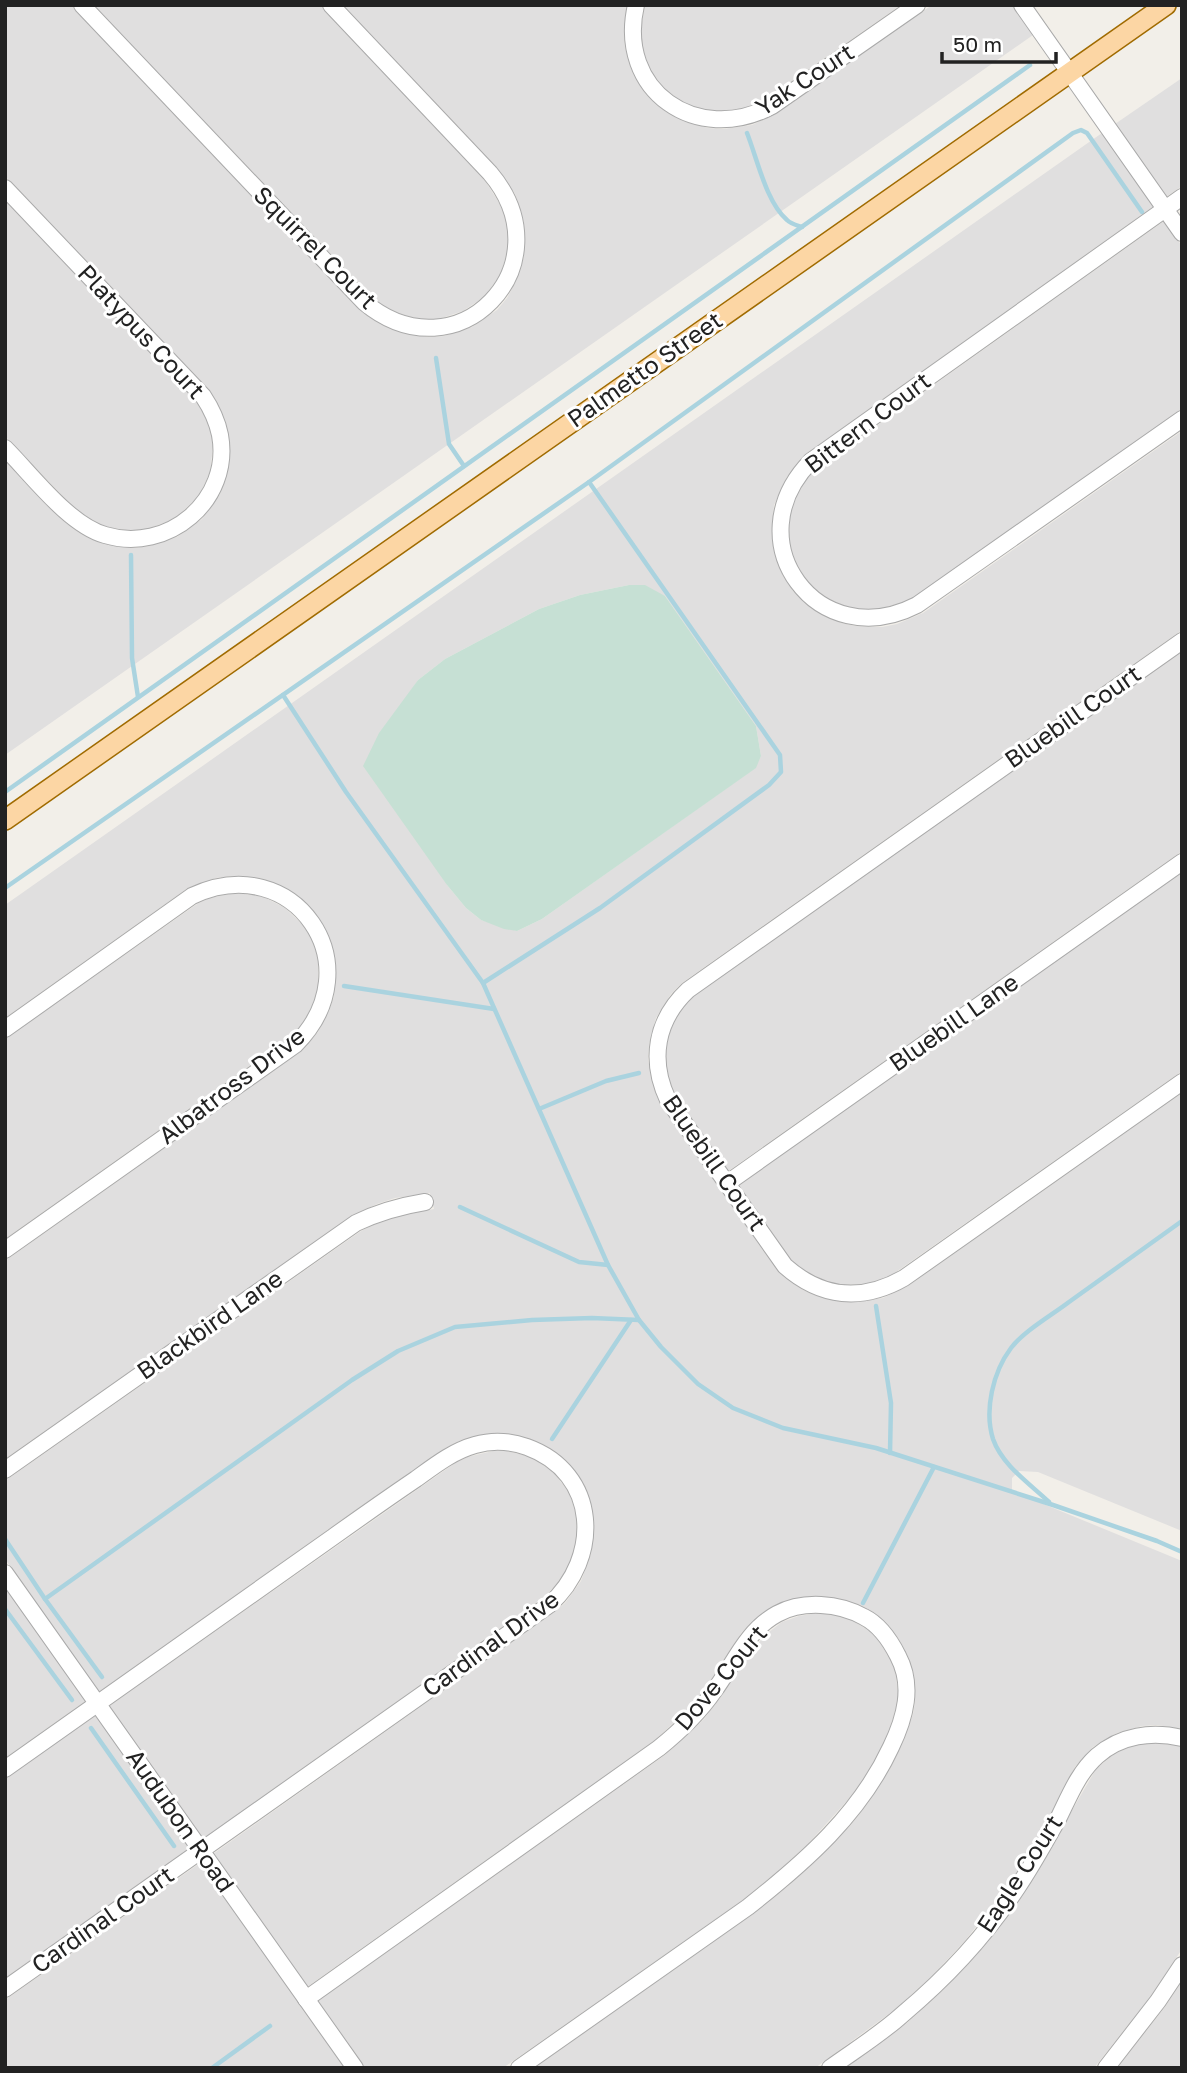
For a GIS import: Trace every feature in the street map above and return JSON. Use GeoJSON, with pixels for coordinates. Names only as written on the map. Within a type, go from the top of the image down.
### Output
{"type":"FeatureCollection","features":[{"type":"Feature","properties":{"kind":"main road","name":"Palmetto Street"},"geometry":{"type":"LineString","coordinates":[[5,820],[1166,5]]}},
{"type":"Feature","properties":{"kind":"street","name":"Squirrel Court"},"geometry":{"type":"LineString","coordinates":[[82,5],[375,311],[400,323],[427,328],[468,319],[491,304],[513,267],[516,224],[507,197],[490,173],[331,5]]}},
{"type":"Feature","properties":{"kind":"street","name":"Yak Court"},"geometry":{"type":"LineString","coordinates":[[636,5],[632,33],[644,77],[662,98],[684,112],[709,120],[748,117],[772,106],[917,5]]}},
{"type":"Feature","properties":{"kind":"street"},"geometry":{"type":"LineString","coordinates":[[1022,5],[1182,233]]}},
{"type":"Feature","properties":{"kind":"street","name":"Platypus Court"},"geometry":{"type":"LineString","coordinates":[[5,188],[203,396],[216,420],[222,448],[213,489],[197,512],[174,529],[147,538],[132,539],[104,535],[79,522],[5,448]]}},
{"type":"Feature","properties":{"kind":"street","name":"Bittern Court"},"geometry":{"type":"LineString","coordinates":[[1182,197],[811,461],[793,482],[782,508],[780,535],[786,562],[800,587],[819,604],[831,610],[855,618],[868,619],[906,611],[1182,419]]}},
{"type":"Feature","properties":{"kind":"street","name":"Bluebill Court"},"geometry":{"type":"LineString","coordinates":[[1182,640],[688,990],[678,999],[664,1022],[657,1048],[658,1074],[668,1100],[785,1266],[806,1282],[842,1294],[881,1290],[904,1278],[1182,1082]]}},
{"type":"Feature","properties":{"kind":"street","name":"Bluebill Lane"},"geometry":{"type":"LineString","coordinates":[[726,1184],[1182,862]]}},
{"type":"Feature","properties":{"kind":"street","name":"Albatross Drive"},"geometry":{"type":"LineString","coordinates":[[5,1029],[192,896],[219,886],[256,886],[290,901],[318,933],[326,957],[327,981],[323,1005],[312,1027],[295,1045],[5,1250]]}},
{"type":"Feature","properties":{"kind":"street","name":"Blackbird Lane"},"geometry":{"type":"LineString","coordinates":[[5,1470],[356,1223],[389,1209],[425,1202]]}},
{"type":"Feature","properties":{"kind":"street","name":"Cardinal Drive"},"geometry":{"type":"LineString","coordinates":[[97,1704],[451,1455],[492,1442],[521,1445],[547,1457],[568,1476],[581,1501],[585,1539],[574,1576],[558,1597],[201,1851]]}},
{"type":"Feature","properties":{"kind":"street","name":"Audubon Road"},"geometry":{"type":"LineString","coordinates":[[5,1573],[355,2068]]}},
{"type":"Feature","properties":{"kind":"street","name":"Dove Court"},"geometry":{"type":"LineString","coordinates":[[306,1999],[659,1748],[697,1713],[748,1639],[778,1614],[816,1605],[835,1606],[872,1621],[892,1643],[901,1661],[907,1700],[906,1710],[884,1762],[861,1798],[814,1851],[756,1900],[519,2068]]}},
{"type":"Feature","properties":{"kind":"street"},"geometry":{"type":"LineString","coordinates":[[5,1769],[97,1704]]}},
{"type":"Feature","properties":{"kind":"street","name":"Eagle Court"},"geometry":{"type":"LineString","coordinates":[[830,2068],[902,2015],[970,1948],[1018,1887],[1082,1773],[1098,1755],[1132,1737],[1157,1734],[1182,1738]]}},
{"type":"Feature","properties":{"kind":"street","name":"Cardinal Court"},"geometry":{"type":"LineString","coordinates":[[5,1989],[201,1851]]}},
{"type":"Feature","properties":{"kind":"street"},"geometry":{"type":"LineString","coordinates":[[1106,2068],[1150,2012],[1182,1965]]}},
{"type":"Feature","properties":{"kind":"shaded area"},"geometry":{"type":"Polygon","coordinates":[[[5,5],[71,5],[359,307],[383,325],[397,331],[428,337],[444,336],[472,327],[497,310],[514,285],[524,256],[524,223],[515,194],[496,167],[342,5],[628,5],[624,31],[625,48],[637,80],[646,94],[681,120],[708,128],[723,129],[752,125],[777,113],[932,5],[1012,5],[1033,35],[5,755],[5,459],[74,529],[102,543],[134,548],[177,537],[202,519],[220,494],[229,463],[230,448],[224,419],[209,391],[5,176],[5,5]]]}},
{"type":"Feature","properties":{"kind":"shaded area"},"geometry":{"type":"Polygon","coordinates":[[[92,5],[320,5],[484,179],[505,212],[509,238],[500,276],[484,297],[463,311],[439,319],[426,320],[401,315],[379,304],[92,5]]]}},
{"type":"Feature","properties":{"kind":"shaded area"},"geometry":{"type":"Polygon","coordinates":[[[645,5],[901,5],[767,98],[745,108],[721,112],[686,105],[658,84],[645,60],[640,34],[645,5]]]}},
{"type":"Feature","properties":{"kind":"shaded area"},"geometry":{"type":"Polygon","coordinates":[[[1182,78],[1182,186],[1166,197],[1115,124],[1182,78]]]}},
{"type":"Feature","properties":{"kind":"shaded area"},"geometry":{"type":"Polygon","coordinates":[[[1102,133],[1154,206],[806,454],[787,477],[774,505],[774,549],[778,564],[793,591],[816,611],[855,626],[882,627],[897,624],[923,613],[1182,431],[1182,630],[682,983],[671,994],[656,1018],[648,1060],[661,1104],[780,1272],[803,1290],[842,1302],[883,1298],[908,1286],[1182,1093],[1182,1531],[1038,1472],[1019,1471],[1012,1478],[1012,1491],[1182,1561],[1182,1729],[1157,1725],[1142,1726],[1117,1733],[1093,1747],[1075,1767],[1038,1838],[1011,1882],[964,1942],[897,2008],[815,2068],[534,2068],[753,1914],[787,1887],[850,1826],[891,1767],[913,1714],[915,1702],[912,1670],[898,1638],[875,1614],[857,1604],[837,1598],[794,1599],[772,1607],[742,1632],[691,1707],[654,1741],[307,1987],[213,1854],[565,1603],[581,1581],[591,1554],[593,1527],[589,1500],[584,1486],[564,1460],[538,1442],[523,1437],[491,1434],[459,1441],[374,1497],[99,1692],[5,1559],[5,1481],[361,1231],[384,1219],[434,1209],[430,1193],[395,1198],[351,1216],[5,1459],[5,1261],[301,1051],[318,1032],[330,1008],[334,996],[336,969],[325,929],[307,904],[293,893],[264,879],[232,876],[216,878],[188,888],[5,1018],[5,905],[1102,133]],[[629,585],[580,595],[539,609],[445,659],[418,680],[407,697],[447,885],[466,908],[481,920],[517,931],[542,919],[755,768],[761,756],[756,726],[665,596],[629,585]]]}},
{"type":"Feature","properties":{"kind":"shaded area"},"geometry":{"type":"Polygon","coordinates":[[[5,199],[197,400],[203,411],[212,435],[210,472],[199,496],[169,521],[145,530],[131,531],[94,522],[73,507],[5,436],[5,199]]]}},
{"type":"Feature","properties":{"kind":"shaded area"},"geometry":{"type":"Polygon","coordinates":[[[1164,221],[1182,246],[1182,409],[913,598],[879,609],[856,609],[823,597],[806,581],[790,548],[788,523],[794,499],[808,477],[1164,221]]]}},
{"type":"Feature","properties":{"kind":"shaded area"},"geometry":{"type":"Polygon","coordinates":[[[1182,651],[1182,851],[727,1172],[674,1096],[670,1085],[665,1062],[667,1038],[684,1006],[693,997],[1182,651]]]}},
{"type":"Feature","properties":{"kind":"shaded area"},"geometry":{"type":"Polygon","coordinates":[[[1182,872],[1182,1071],[889,1277],[866,1284],[842,1285],[819,1280],[799,1268],[738,1186],[1182,872]]]}},
{"type":"Feature","properties":{"kind":"shaded area"},"geometry":{"type":"Polygon","coordinates":[[[235,893],[262,896],[285,908],[304,926],[311,937],[318,957],[318,991],[298,1030],[5,1239],[5,1039],[197,904],[209,898],[235,893]]]}},
{"type":"Feature","properties":{"kind":"shaded area"},"geometry":{"type":"Polygon","coordinates":[[[507,1451],[532,1457],[553,1472],[569,1492],[576,1514],[577,1537],[572,1560],[560,1581],[543,1598],[203,1839],[109,1706],[455,1463],[467,1457],[507,1451]]]}},
{"type":"Feature","properties":{"kind":"shaded area"},"geometry":{"type":"Polygon","coordinates":[[[5,1587],[86,1701],[5,1758],[5,1587]]]}},
{"type":"Feature","properties":{"kind":"shaded area"},"geometry":{"type":"Polygon","coordinates":[[[817,1613],[852,1620],[874,1634],[894,1663],[899,1698],[889,1732],[877,1757],[855,1792],[808,1844],[743,1900],[503,2068],[365,2068],[318,2001],[665,1755],[704,1719],[742,1663],[765,1635],[782,1622],[817,1613]]]}},
{"type":"Feature","properties":{"kind":"shaded area"},"geometry":{"type":"Polygon","coordinates":[[[96,1715],[190,1848],[5,1979],[5,1779],[96,1715]]]}},
{"type":"Feature","properties":{"kind":"shaded area"},"geometry":{"type":"Polygon","coordinates":[[[1158,1742],[1182,1746],[1182,1949],[1151,1996],[1094,2068],[845,2068],[907,2023],[977,1954],[1024,1893],[1096,1769],[1124,1749],[1158,1742]]]}},
{"type":"Feature","properties":{"kind":"shaded area"},"geometry":{"type":"Polygon","coordinates":[[[200,1863],[346,2068],[5,2068],[5,2000],[200,1863]]]}},
{"type":"Feature","properties":{"kind":"shaded area"},"geometry":{"type":"Polygon","coordinates":[[[1182,1981],[1182,2068],[1117,2068],[1165,2007],[1182,1981]]]}},
{"type":"Feature","properties":{"kind":"green space"},"geometry":{"type":"Polygon","coordinates":[[[629,585],[645,585],[665,596],[756,726],[761,756],[756,768],[542,919],[517,931],[481,920],[466,908],[447,885],[363,766],[379,733],[418,680],[445,659],[539,609],[580,595],[629,585]]]}},
{"type":"Feature","properties":{"kind":"waterway"},"geometry":{"type":"LineString","coordinates":[[5,792],[1030,65]]}},
{"type":"Feature","properties":{"kind":"waterway"},"geometry":{"type":"LineString","coordinates":[[5,888],[589,482],[1073,133],[1081,130],[1087,133],[1142,212]]}},
{"type":"Feature","properties":{"kind":"waterway"},"geometry":{"type":"LineString","coordinates":[[747,133],[773,202],[789,221],[802,227]]}},
{"type":"Feature","properties":{"kind":"waterway"},"geometry":{"type":"LineString","coordinates":[[436,358],[449,444],[464,466]]}},
{"type":"Feature","properties":{"kind":"waterway"},"geometry":{"type":"LineString","coordinates":[[483,983],[600,908],[769,785],[781,772],[780,755],[589,482]]}},
{"type":"Feature","properties":{"kind":"waterway"},"geometry":{"type":"LineString","coordinates":[[131,555],[132,658],[138,697]]}},
{"type":"Feature","properties":{"kind":"waterway"},"geometry":{"type":"LineString","coordinates":[[283,695],[346,792],[483,983],[608,1265],[639,1320],[661,1347],[698,1384],[733,1408],[783,1428],[876,1448],[1053,1505],[1182,1552]]}},
{"type":"Feature","properties":{"kind":"waterway"},"geometry":{"type":"LineString","coordinates":[[344,986],[494,1009]]}},
{"type":"Feature","properties":{"kind":"waterway"},"geometry":{"type":"LineString","coordinates":[[539,1109],[606,1081],[639,1073]]}},
{"type":"Feature","properties":{"kind":"waterway"},"geometry":{"type":"LineString","coordinates":[[460,1207],[579,1262],[608,1265]]}},
{"type":"Feature","properties":{"kind":"waterway"},"geometry":{"type":"LineString","coordinates":[[1049,1502],[1010,1466],[993,1439],[990,1404],[999,1368],[1011,1348],[1031,1329],[1182,1221]]}},
{"type":"Feature","properties":{"kind":"waterway"},"geometry":{"type":"LineString","coordinates":[[876,1306],[891,1403],[890,1453]]}},
{"type":"Feature","properties":{"kind":"waterway"},"geometry":{"type":"LineString","coordinates":[[45,1599],[352,1380],[398,1351],[455,1327],[532,1320],[639,1320]]}},
{"type":"Feature","properties":{"kind":"waterway"},"geometry":{"type":"LineString","coordinates":[[552,1439],[631,1320]]}},
{"type":"Feature","properties":{"kind":"waterway"},"geometry":{"type":"LineString","coordinates":[[863,1603],[934,1467]]}},
{"type":"Feature","properties":{"kind":"waterway"},"geometry":{"type":"LineString","coordinates":[[5,1539],[102,1677]]}},
{"type":"Feature","properties":{"kind":"waterway"},"geometry":{"type":"LineString","coordinates":[[5,1609],[72,1700]]}},
{"type":"Feature","properties":{"kind":"waterway"},"geometry":{"type":"LineString","coordinates":[[91,1728],[174,1846]]}},
{"type":"Feature","properties":{"kind":"waterway"},"geometry":{"type":"LineString","coordinates":[[212,2068],[270,2026]]}}]}
